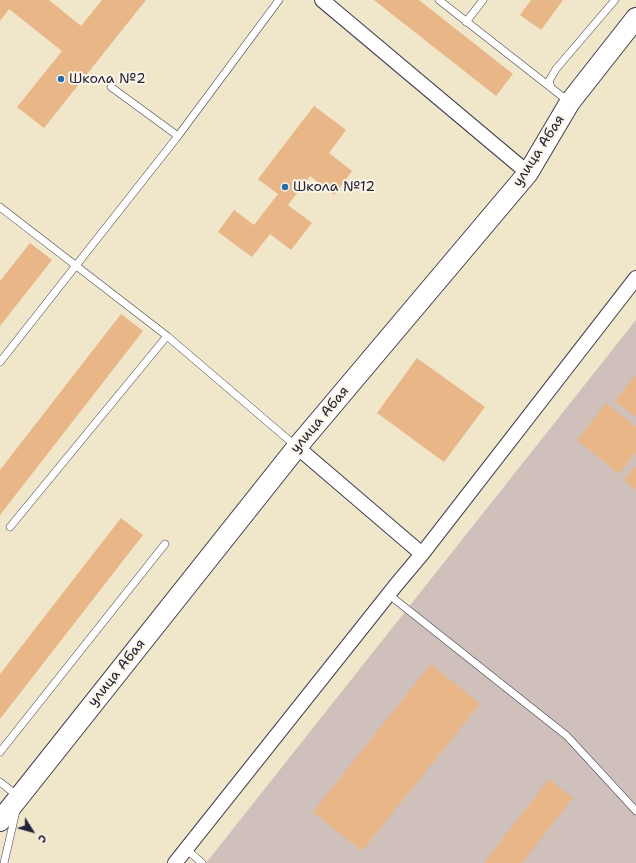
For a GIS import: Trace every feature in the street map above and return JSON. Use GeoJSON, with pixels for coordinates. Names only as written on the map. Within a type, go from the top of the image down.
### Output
{"type":"FeatureCollection","features":[{"type":"Feature","properties":{"kind":"street"},"geometry":{"type":"LineString","coordinates":[[322,0],[528,172]]}},
{"type":"Feature","properties":{"kind":"street","name":"улица Абая"},"geometry":{"type":"LineString","coordinates":[[0,821],[297,447],[528,172],[570,102],[636,18]]}},
{"type":"Feature","properties":{"kind":"street"},"geometry":{"type":"LineString","coordinates":[[175,863],[388,594],[422,554],[636,278]]}},
{"type":"Feature","properties":{"kind":"street"},"geometry":{"type":"LineString","coordinates":[[297,447],[422,554]]}},
{"type":"Feature","properties":{"kind":"lane"},"geometry":{"type":"LineString","coordinates":[[0,362],[178,136],[279,0]]}},
{"type":"Feature","properties":{"kind":"lane"},"geometry":{"type":"LineString","coordinates":[[439,0],[570,102]]}},
{"type":"Feature","properties":{"kind":"lane"},"geometry":{"type":"LineString","coordinates":[[466,22],[483,0]]}},
{"type":"Feature","properties":{"kind":"lane"},"geometry":{"type":"LineString","coordinates":[[551,87],[549,81],[556,69],[615,0]]}},
{"type":"Feature","properties":{"kind":"lane"},"geometry":{"type":"LineString","coordinates":[[111,87],[178,136]]}},
{"type":"Feature","properties":{"kind":"lane"},"geometry":{"type":"LineString","coordinates":[[0,207],[167,336],[297,447]]}},
{"type":"Feature","properties":{"kind":"lane"},"geometry":{"type":"LineString","coordinates":[[10,527],[167,336]]}},
{"type":"Feature","properties":{"kind":"lane"},"geometry":{"type":"LineString","coordinates":[[0,752],[165,544]]}},
{"type":"Feature","properties":{"kind":"lane"},"geometry":{"type":"LineString","coordinates":[[388,594],[567,736],[636,811]]}},
{"type":"Feature","properties":{"kind":"lane"},"geometry":{"type":"LineString","coordinates":[[0,782],[19,797],[4,863]]}},
{"type":"Feature","properties":{"kind":"lane"},"geometry":{"type":"LineString","coordinates":[[186,849],[202,863]]}},
{"type":"Feature","properties":{"kind":"shaded area"},"geometry":{"type":"Polygon","coordinates":[[[636,320],[636,863],[206,863],[636,320]]]}},
{"type":"Feature","properties":{"kind":"building","name":"Школа №2"},"geometry":{"type":"Polygon","coordinates":[[[0,0],[49,0],[81,26],[102,0],[146,0],[44,128],[17,107],[62,51],[9,9],[0,21],[0,0]]]}},
{"type":"Feature","properties":{"kind":"building"},"geometry":{"type":"Polygon","coordinates":[[[374,0],[419,0],[513,74],[496,96],[374,0]]]}},
{"type":"Feature","properties":{"kind":"building"},"geometry":{"type":"Polygon","coordinates":[[[531,0],[563,0],[541,30],[520,15],[531,0]]]}},
{"type":"Feature","properties":{"kind":"building","name":"Школа №12"},"geometry":{"type":"Polygon","coordinates":[[[314,106],[346,130],[329,153],[352,171],[334,195],[310,176],[288,205],[312,223],[291,250],[270,234],[252,257],[218,232],[234,210],[254,225],[278,194],[258,179],[314,106]]]}},
{"type":"Feature","properties":{"kind":"building"},"geometry":{"type":"Polygon","coordinates":[[[30,243],[52,260],[0,326],[0,281],[30,243]]]}},
{"type":"Feature","properties":{"kind":"building"},"geometry":{"type":"Polygon","coordinates":[[[121,314],[143,331],[0,515],[0,470],[121,314]]]}},
{"type":"Feature","properties":{"kind":"building"},"geometry":{"type":"Polygon","coordinates":[[[417,358],[485,407],[444,462],[377,413],[417,358]]]}},
{"type":"Feature","properties":{"kind":"building"},"geometry":{"type":"Polygon","coordinates":[[[636,374],[636,417],[615,401],[636,374]]]}},
{"type":"Feature","properties":{"kind":"building"},"geometry":{"type":"Polygon","coordinates":[[[606,403],[636,427],[636,452],[619,474],[577,440],[606,403]]]}},
{"type":"Feature","properties":{"kind":"building"},"geometry":{"type":"Polygon","coordinates":[[[636,465],[636,490],[624,480],[636,465]]]}},
{"type":"Feature","properties":{"kind":"building"},"geometry":{"type":"Polygon","coordinates":[[[121,518],[143,535],[0,719],[0,674],[121,518]]]}},
{"type":"Feature","properties":{"kind":"building"},"geometry":{"type":"Polygon","coordinates":[[[431,664],[480,704],[362,851],[313,812],[431,664]]]}},
{"type":"Feature","properties":{"kind":"building"},"geometry":{"type":"Polygon","coordinates":[[[549,779],[573,798],[522,863],[484,863],[549,779]]]}},
{"type":"Feature","properties":{"kind":"place","name":"Школа №2"},"geometry":{"type":"Point","coordinates":[61,79]}},
{"type":"Feature","properties":{"kind":"place","name":"Школа №12"},"geometry":{"type":"Point","coordinates":[285,187]}}]}
